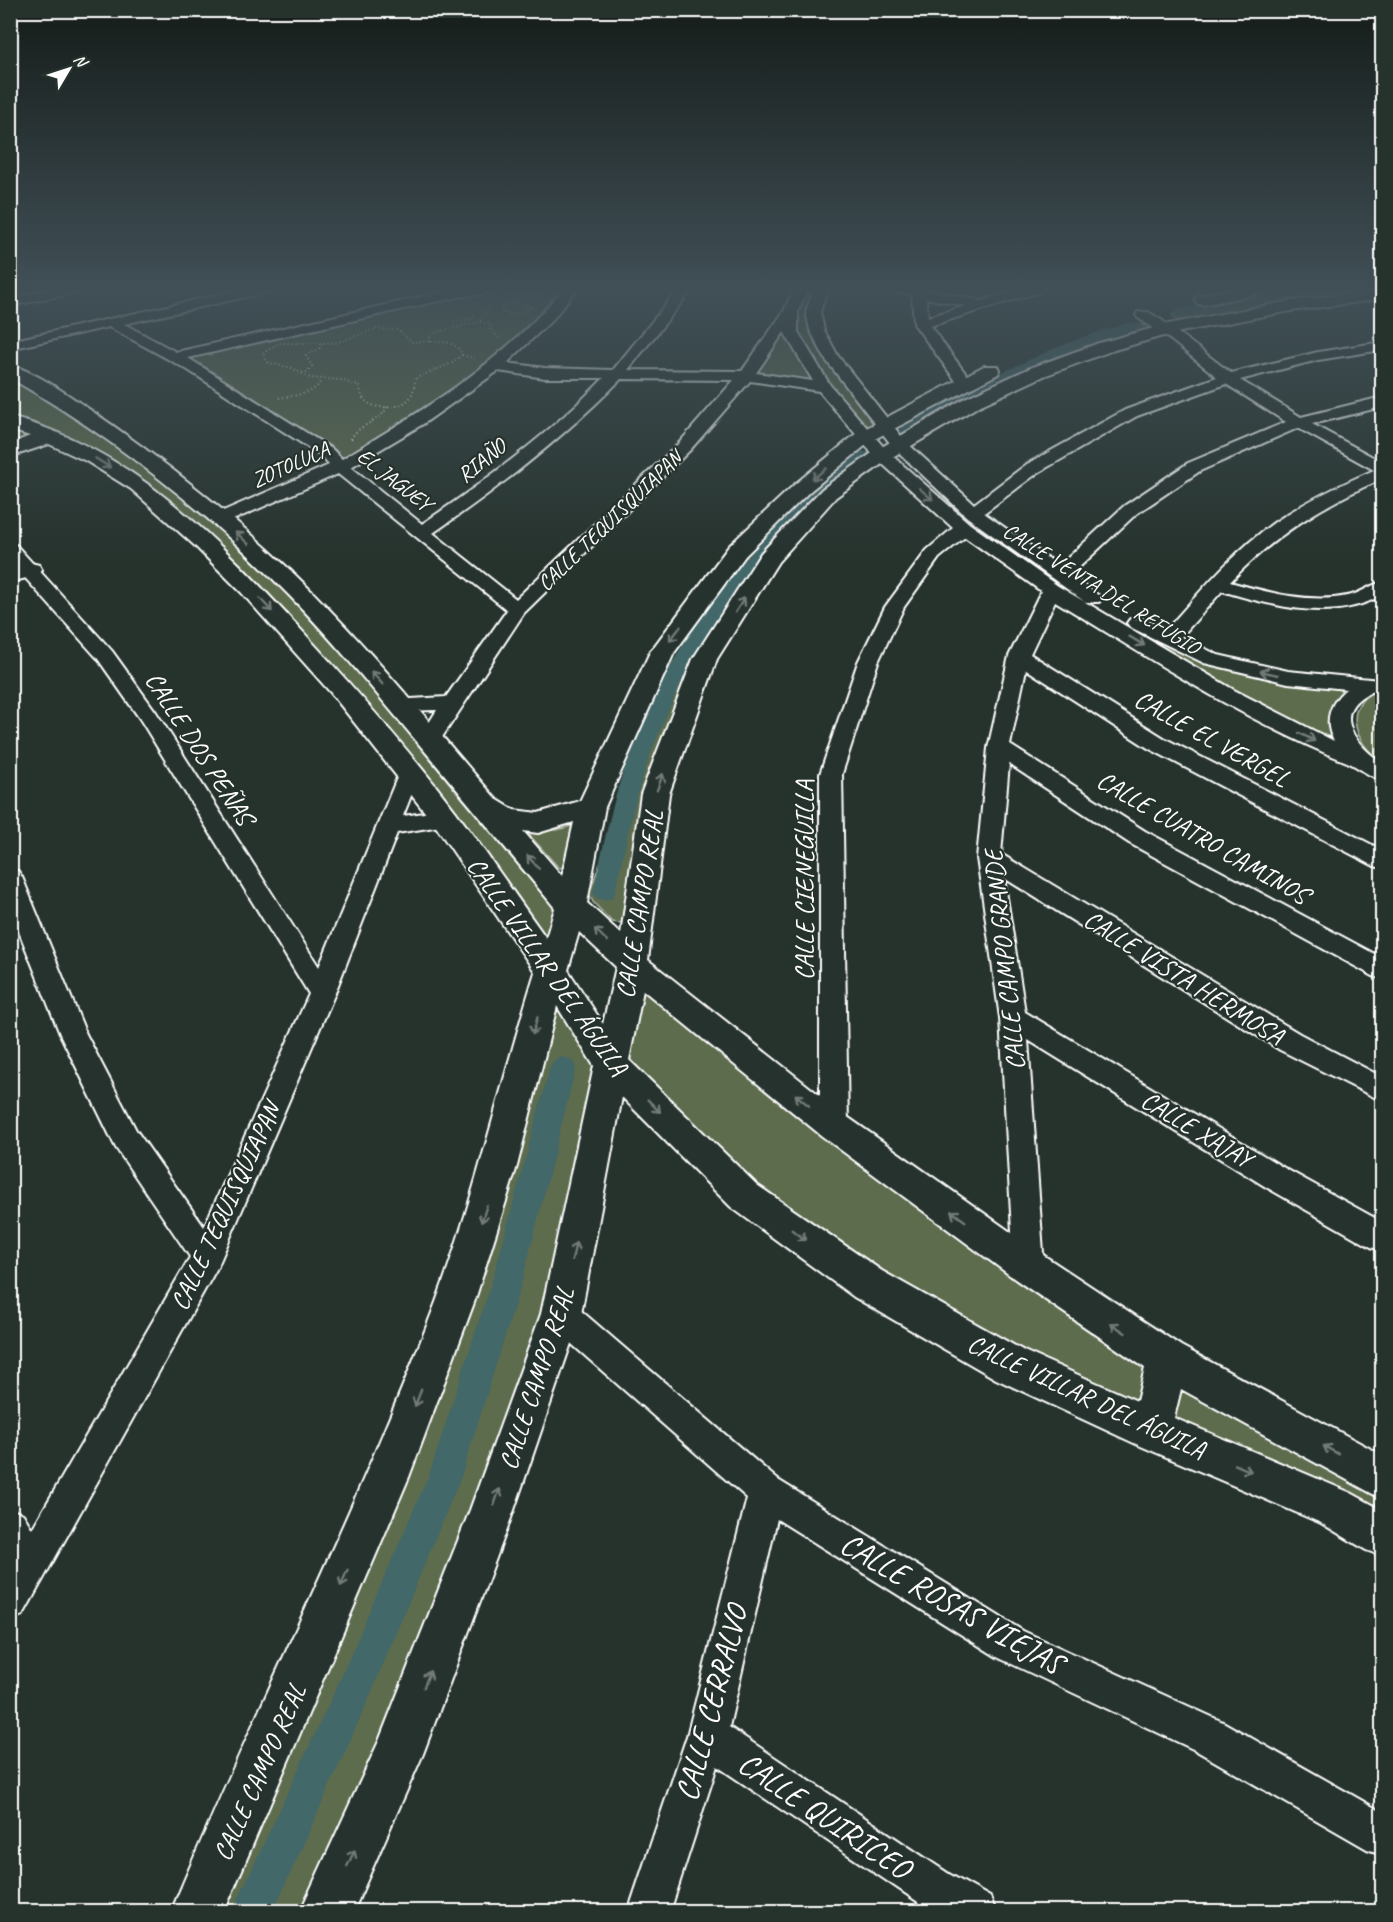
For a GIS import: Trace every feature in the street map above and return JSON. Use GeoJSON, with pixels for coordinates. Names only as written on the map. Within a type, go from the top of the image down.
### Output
{"type":"FeatureCollection","features":[{"type":"Feature","properties":{"kind":"street","name":"EL JAGUEY"},"geometry":{"type":"LineString","coordinates":[[207,378],[326,452],[340,467],[517,609]]}},
{"type":"Feature","properties":{"kind":"street","name":"ZOTOLUCA"},"geometry":{"type":"LineString","coordinates":[[220,519],[340,467],[417,421],[478,378]]}},
{"type":"Feature","properties":{"kind":"street","name":"RIAÑO"},"geometry":{"type":"LineString","coordinates":[[422,532],[462,505],[585,407],[613,378]]}},
{"type":"Feature","properties":{"kind":"street","name":"CALLE TEQUISQUIAPAN"},"geometry":{"type":"LineString","coordinates":[[429,740],[517,609],[685,446],[745,378]]}},
{"type":"Feature","properties":{"kind":"street"},"geometry":{"type":"LineString","coordinates":[[758,378],[824,387]]}},
{"type":"Feature","properties":{"kind":"street","name":"CALLE VENTA DEL REFUGIO"},"geometry":{"type":"LineString","coordinates":[[818,378],[824,387],[969,520],[1056,582],[1227,695],[1314,741],[1363,760]]}},
{"type":"Feature","properties":{"kind":"street","name":"CALLE VENTA DEL REFUGIO"},"geometry":{"type":"LineString","coordinates":[[844,378],[882,441]]}},
{"type":"Feature","properties":{"kind":"street"},"geometry":{"type":"LineString","coordinates":[[961,378],[964,382]]}},
{"type":"Feature","properties":{"kind":"street","name":"CALLE CAMPO REAL"},"geometry":{"type":"LineString","coordinates":[[197,1911],[388,1477],[456,1300],[500,1166],[527,1052],[571,906],[591,807],[662,652],[737,551],[802,488],[882,441],[964,382],[974,378]]}},
{"type":"Feature","properties":{"kind":"street","name":"CALLE CAMPO REAL"},"geometry":{"type":"LineString","coordinates":[[326,1911],[399,1754],[492,1510],[561,1314],[632,964],[655,794],[705,659],[769,558],[829,493],[882,441],[1025,378]]}},
{"type":"Feature","properties":{"kind":"street"},"geometry":{"type":"LineString","coordinates":[[1228,378],[1383,471]]}},
{"type":"Feature","properties":{"kind":"street","name":"CALLE CIENEGUILLA"},"geometry":{"type":"LineString","coordinates":[[834,1126],[831,774],[868,662],[895,607],[933,554],[969,520],[1033,468],[1131,412],[1228,378]]}},
{"type":"Feature","properties":{"kind":"street","name":"CALLE VILLAR DEL ÁGUILA"},"geometry":{"type":"LineString","coordinates":[[15,398],[51,437],[93,457],[138,485],[202,540],[249,586],[445,818],[551,970],[612,1065],[744,1197],[868,1284],[1010,1365],[1151,1429],[1336,1508],[1383,1534]]}},
{"type":"Feature","properties":{"kind":"street","name":"CALLE VILLAR DEL ÁGUILA"},"geometry":{"type":"LineString","coordinates":[[15,398],[68,403],[167,474],[220,519],[282,575],[400,705],[571,906],[632,964],[834,1126],[1029,1268],[1167,1360],[1383,1478]]}},
{"type":"Feature","properties":{"kind":"street","name":"CALLE CAMPO GRANDE"},"geometry":{"type":"LineString","coordinates":[[1029,1268],[1013,1018],[989,858],[999,748],[1019,657],[1056,582],[1130,510],[1194,467],[1299,422],[1383,402]]}},
{"type":"Feature","properties":{"kind":"street"},"geometry":{"type":"LineString","coordinates":[[10,451],[51,437]]}},
{"type":"Feature","properties":{"kind":"street"},"geometry":{"type":"LineString","coordinates":[[1169,639],[1217,584],[1264,539],[1297,515],[1334,494],[1383,471]]}},
{"type":"Feature","properties":{"kind":"street","name":"CALLE DOS PEÑAS"},"geometry":{"type":"LineString","coordinates":[[10,549],[21,572],[105,655],[149,717],[322,993]]}},
{"type":"Feature","properties":{"kind":"street","name":"CALLE VENTA DEL REFUGIO"},"geometry":{"type":"LineString","coordinates":[[1056,582],[1211,659],[1288,677],[1376,684]]}},
{"type":"Feature","properties":{"kind":"street"},"geometry":{"type":"LineString","coordinates":[[1217,584],[1270,599],[1317,605],[1358,599],[1383,588]]}},
{"type":"Feature","properties":{"kind":"street","name":"CALLE EL VERGEL"},"geometry":{"type":"LineString","coordinates":[[1019,657],[1156,743],[1383,860]]}},
{"type":"Feature","properties":{"kind":"street"},"geometry":{"type":"LineString","coordinates":[[1376,684],[1347,697],[1338,715],[1343,737],[1363,760],[1383,773]]}},
{"type":"Feature","properties":{"kind":"street"},"geometry":{"type":"LineString","coordinates":[[400,705],[452,703]]}},
{"type":"Feature","properties":{"kind":"street","name":"CALLE CUATRO CAMINOS"},"geometry":{"type":"LineString","coordinates":[[999,748],[1137,837],[1383,969]]}},
{"type":"Feature","properties":{"kind":"street","name":"CALLE TEQUISQUIAPAN"},"geometry":{"type":"LineString","coordinates":[[10,1602],[207,1256],[322,993],[409,773]]}},
{"type":"Feature","properties":{"kind":"street"},"geometry":{"type":"LineString","coordinates":[[483,803],[507,819],[538,823],[591,807]]}},
{"type":"Feature","properties":{"kind":"street"},"geometry":{"type":"LineString","coordinates":[[389,826],[445,818]]}},
{"type":"Feature","properties":{"kind":"street","name":"CALLE VISTA HERMOSA"},"geometry":{"type":"LineString","coordinates":[[989,858],[1290,1042],[1383,1090]]}},
{"type":"Feature","properties":{"kind":"street"},"geometry":{"type":"LineString","coordinates":[[10,877],[74,1034],[126,1139],[207,1256]]}},
{"type":"Feature","properties":{"kind":"street","name":"CALLE XAJAY"},"geometry":{"type":"LineString","coordinates":[[1013,1018],[1276,1178],[1383,1237]]}},
{"type":"Feature","properties":{"kind":"street","name":"CALLE ROSAS VIEJAS"},"geometry":{"type":"LineString","coordinates":[[561,1314],[766,1492],[1010,1644],[1209,1736],[1383,1834]]}},
{"type":"Feature","properties":{"kind":"street"},"geometry":{"type":"LineString","coordinates":[[1151,1429],[1167,1360]]}},
{"type":"Feature","properties":{"kind":"street","name":"CALLE CERRALVO"},"geometry":{"type":"LineString","coordinates":[[650,1911],[707,1736],[766,1492]]}},
{"type":"Feature","properties":{"kind":"street"},"geometry":{"type":"LineString","coordinates":[[10,1527],[33,1562]]}},
{"type":"Feature","properties":{"kind":"street","name":"CALLE QUIRICEO"},"geometry":{"type":"LineString","coordinates":[[707,1736],[934,1889],[975,1911]]}},
{"type":"Feature","properties":{"kind":"path"},"geometry":{"type":"LineString","coordinates":[[314,378],[341,380],[359,386],[364,400],[387,407],[408,400],[416,378]]}},
{"type":"Feature","properties":{"kind":"path"},"geometry":{"type":"LineString","coordinates":[[279,398],[310,392],[320,384],[321,380]]}},
{"type":"Feature","properties":{"kind":"path"},"geometry":{"type":"LineString","coordinates":[[351,439],[356,428],[382,415],[387,407]]}},
{"type":"Feature","properties":{"kind":"green space"},"geometry":{"type":"Polygon","coordinates":[[[11,378],[23,378],[233,529],[571,906],[551,970],[340,688],[138,485],[52,437],[11,451],[11,378]]]}},
{"type":"Feature","properties":{"kind":"green space"},"geometry":{"type":"Polygon","coordinates":[[[205,378],[477,378],[340,467],[205,378]]]}},
{"type":"Feature","properties":{"kind":"green space"},"geometry":{"type":"Polygon","coordinates":[[[758,378],[851,378],[884,425],[864,437],[824,387],[758,378]]]}},
{"type":"Feature","properties":{"kind":"green space"},"geometry":{"type":"Polygon","coordinates":[[[996,378],[1026,378],[909,434],[905,433],[904,429],[996,378]]]}},
{"type":"Feature","properties":{"kind":"green space"},"geometry":{"type":"Polygon","coordinates":[[[873,452],[721,626],[628,917],[620,923],[612,922],[593,902],[589,894],[644,719],[668,671],[722,591],[789,519],[849,464],[873,452]]]}},
{"type":"Feature","properties":{"kind":"green space"},"geometry":{"type":"Polygon","coordinates":[[[1148,636],[1227,668],[1348,689],[1346,747],[1238,693],[1141,638],[1148,636]]]}},
{"type":"Feature","properties":{"kind":"green space"},"geometry":{"type":"Polygon","coordinates":[[[1382,689],[1382,762],[1364,744],[1355,723],[1360,703],[1369,695],[1382,689]]]}},
{"type":"Feature","properties":{"kind":"green space"},"geometry":{"type":"Polygon","coordinates":[[[575,825],[562,868],[559,868],[525,830],[557,830],[575,825]]]}},
{"type":"Feature","properties":{"kind":"green space"},"geometry":{"type":"Polygon","coordinates":[[[632,964],[834,1126],[1347,1459],[1382,1478],[1382,1534],[1336,1508],[868,1284],[612,1065],[561,1314],[326,1911],[197,1911],[388,1477],[551,970],[612,1064],[632,964]]]}},
{"type":"Feature","properties":{"kind":"waterway"},"geometry":{"type":"LineString","coordinates":[[907,431],[1006,378]]}},
{"type":"Feature","properties":{"kind":"waterway"},"geometry":{"type":"LineString","coordinates":[[604,892],[623,808],[636,765],[670,684],[691,646],[715,609],[769,541],[808,502],[863,456]]}},
{"type":"Feature","properties":{"kind":"waterway"},"geometry":{"type":"LineString","coordinates":[[252,1912],[351,1697],[446,1474],[508,1278],[563,1067]]}}]}
